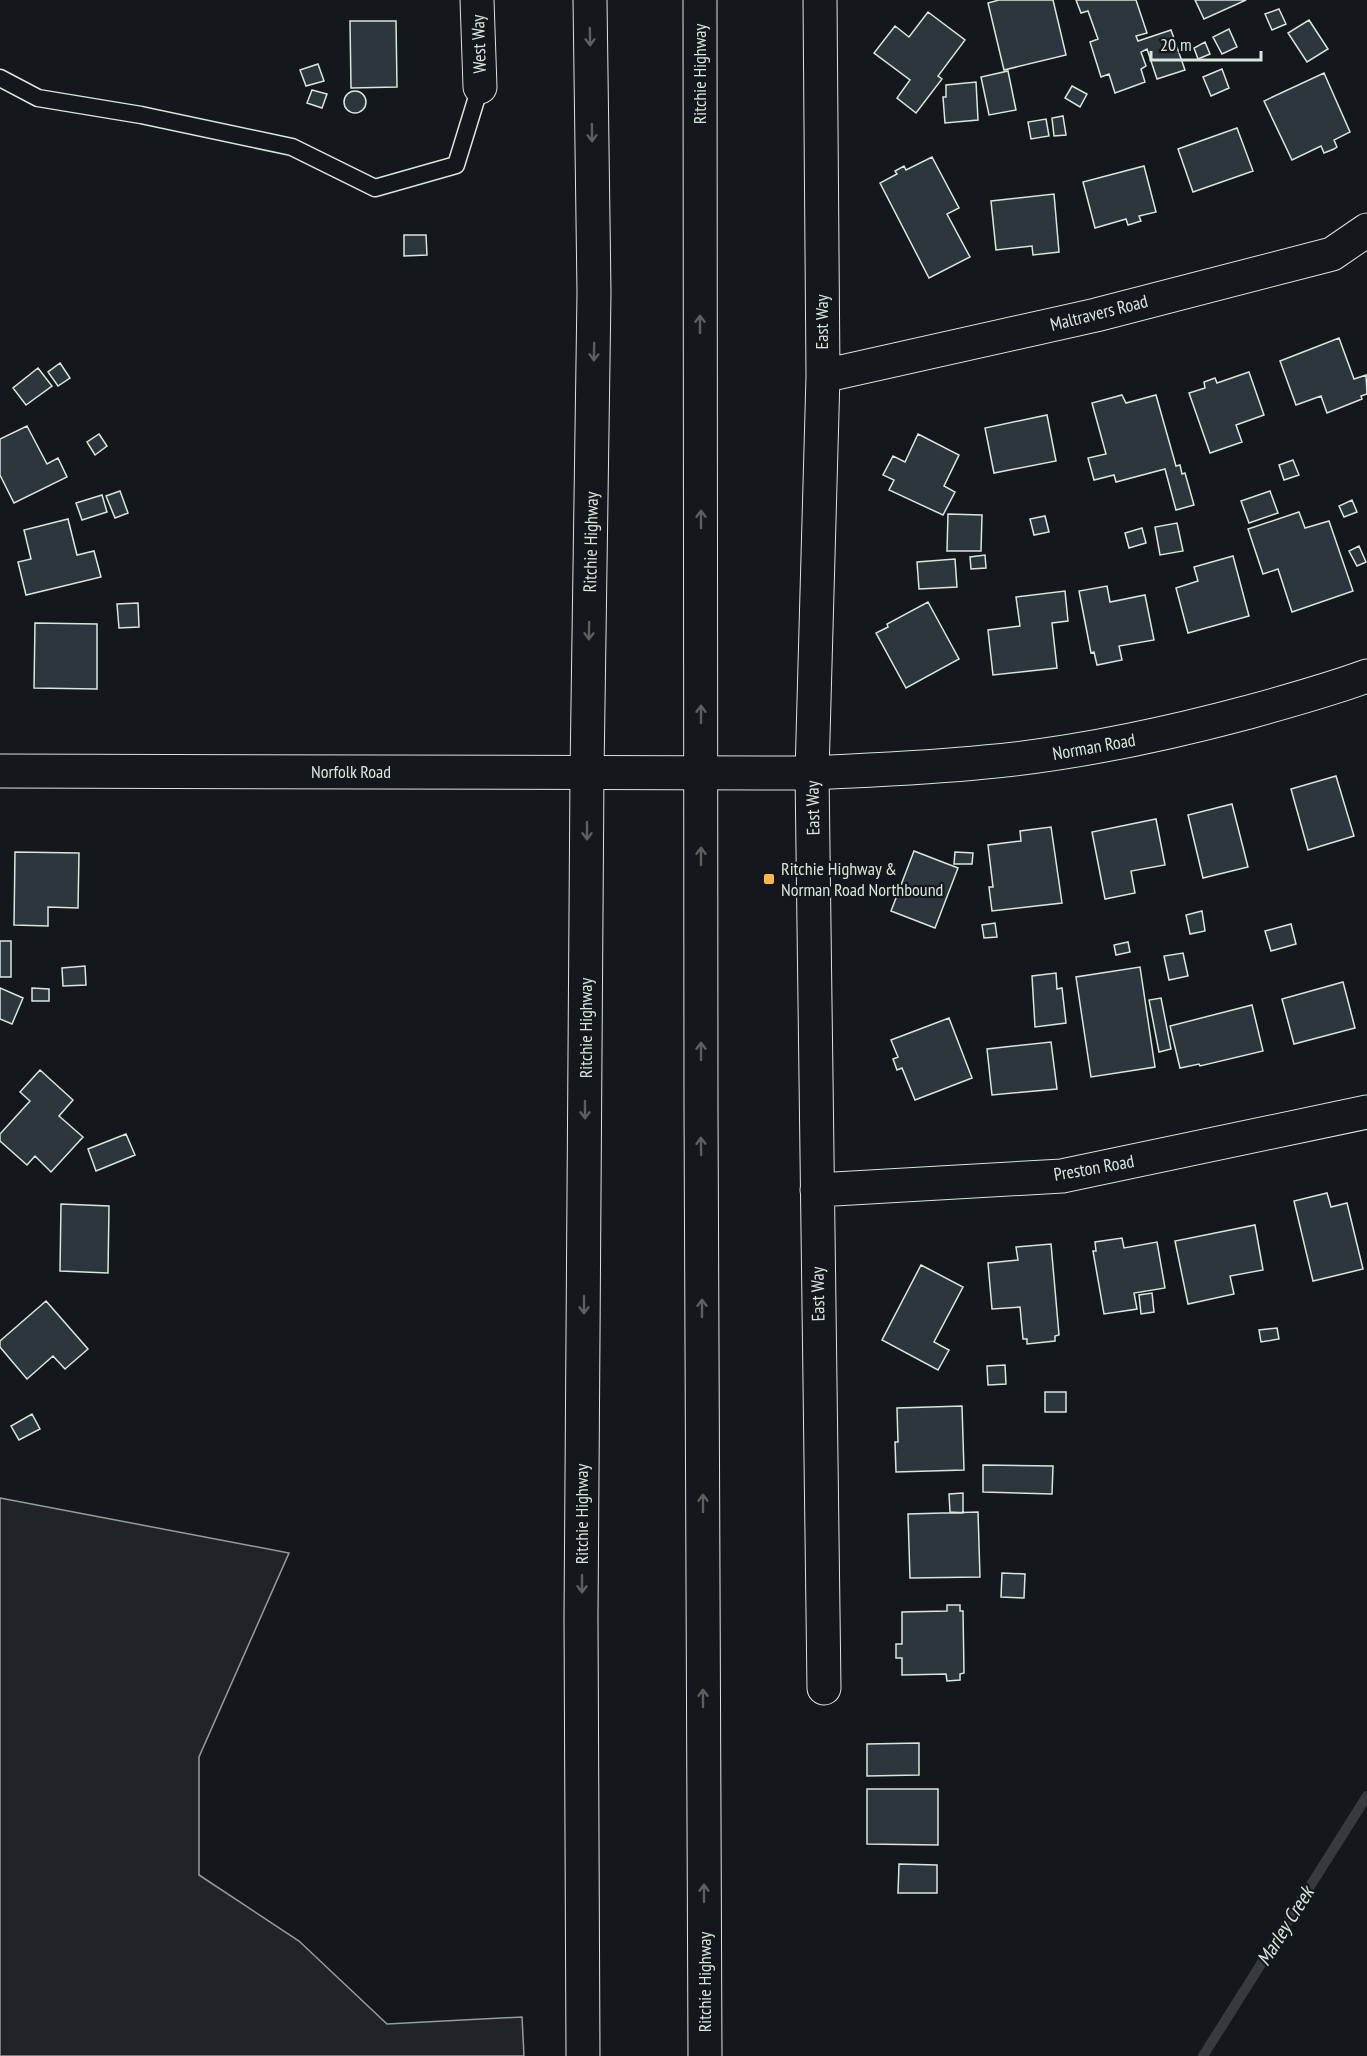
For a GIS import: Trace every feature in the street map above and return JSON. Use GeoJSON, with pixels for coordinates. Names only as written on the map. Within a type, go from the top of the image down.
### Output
{"type":"FeatureCollection","features":[{"type":"Feature","properties":{"kind":"street","name":"West Way"},"geometry":{"type":"LineString","coordinates":[[477,0],[480,87]]}},
{"type":"Feature","properties":{"kind":"street","name":"Ritchie Highway"},"geometry":{"type":"LineString","coordinates":[[583,2056],[581,1617],[587,773],[594,293],[590,0]]}},
{"type":"Feature","properties":{"kind":"street","name":"Ritchie Highway"},"geometry":{"type":"LineString","coordinates":[[700,0],[705,2056]]}},
{"type":"Feature","properties":{"kind":"street","name":"East Way"},"geometry":{"type":"LineString","coordinates":[[820,0],[823,376],[812,773],[824,1688]]}},
{"type":"Feature","properties":{"kind":"street","name":"Maltravers Road"},"geometry":{"type":"LineString","coordinates":[[823,376],[1096,315],[1332,254],[1367,230]]}},
{"type":"Feature","properties":{"kind":"street","name":"Norman Road"},"geometry":{"type":"LineString","coordinates":[[701,773],[812,773],[986,762],[1120,743],[1227,718],[1367,676]]}},
{"type":"Feature","properties":{"kind":"street","name":"Norfolk Road"},"geometry":{"type":"LineString","coordinates":[[0,771],[701,773]]}},
{"type":"Feature","properties":{"kind":"street","name":"Preston Road"},"geometry":{"type":"LineString","coordinates":[[817,1190],[1062,1176],[1367,1112]]}},
{"type":"Feature","properties":{"kind":"lane"},"geometry":{"type":"LineString","coordinates":[[0,78],[38,98],[141,115],[292,147],[375,188],[456,165],[480,87]]}},
{"type":"Feature","properties":{"kind":"shaded area"},"geometry":{"type":"Polygon","coordinates":[[[0,1498],[289,1553],[199,1757],[199,1875],[299,1941],[387,2024],[522,2017],[524,2056],[0,2056],[0,1498]]]}},
{"type":"Feature","properties":{"kind":"building"},"geometry":{"type":"Polygon","coordinates":[[[999,0],[1053,0],[1066,55],[1004,70],[988,3],[999,0]]]}},
{"type":"Feature","properties":{"kind":"building"},"geometry":{"type":"Polygon","coordinates":[[[1076,0],[1136,0],[1147,33],[1136,36],[1138,41],[1171,30],[1185,70],[1157,79],[1147,49],[1141,52],[1146,66],[1141,69],[1145,82],[1115,93],[1109,74],[1101,77],[1090,42],[1098,39],[1088,11],[1081,13],[1076,0]]]}},
{"type":"Feature","properties":{"kind":"building"},"geometry":{"type":"Polygon","coordinates":[[[1195,0],[1246,0],[1204,19],[1195,0]]]}},
{"type":"Feature","properties":{"kind":"building"},"geometry":{"type":"Polygon","coordinates":[[[1279,9],[1286,24],[1272,30],[1265,14],[1279,9]]]}},
{"type":"Feature","properties":{"kind":"building"},"geometry":{"type":"Polygon","coordinates":[[[928,12],[965,40],[938,76],[942,79],[916,113],[897,98],[910,80],[874,53],[895,26],[909,37],[928,12]]]}},
{"type":"Feature","properties":{"kind":"building"},"geometry":{"type":"Polygon","coordinates":[[[1309,20],[1328,49],[1307,62],[1288,33],[1309,20]]]}},
{"type":"Feature","properties":{"kind":"building"},"geometry":{"type":"Polygon","coordinates":[[[350,21],[396,21],[397,87],[351,88],[350,21]]]}},
{"type":"Feature","properties":{"kind":"building"},"geometry":{"type":"Polygon","coordinates":[[[1229,29],[1237,47],[1222,54],[1213,37],[1229,29]]]}},
{"type":"Feature","properties":{"kind":"building"},"geometry":{"type":"Polygon","coordinates":[[[1205,42],[1210,54],[1198,59],[1194,48],[1205,42]]]}},
{"type":"Feature","properties":{"kind":"building"},"geometry":{"type":"Polygon","coordinates":[[[318,64],[324,81],[306,86],[300,70],[318,64]]]}},
{"type":"Feature","properties":{"kind":"building"},"geometry":{"type":"Polygon","coordinates":[[[1222,69],[1229,88],[1211,96],[1203,77],[1222,69]]]}},
{"type":"Feature","properties":{"kind":"building"},"geometry":{"type":"Polygon","coordinates":[[[1008,71],[1016,110],[989,115],[981,77],[1008,71]]]}},
{"type":"Feature","properties":{"kind":"building"},"geometry":{"type":"Polygon","coordinates":[[[1324,73],[1350,132],[1334,140],[1337,147],[1334,149],[1324,153],[1321,146],[1292,160],[1264,101],[1324,73]]]}},
{"type":"Feature","properties":{"kind":"building"},"geometry":{"type":"Polygon","coordinates":[[[976,82],[978,120],[945,123],[943,97],[946,97],[946,85],[976,82]]]}},
{"type":"Feature","properties":{"kind":"building"},"geometry":{"type":"Polygon","coordinates":[[[1072,86],[1087,94],[1080,107],[1065,98],[1072,86]]]}},
{"type":"Feature","properties":{"kind":"building"},"geometry":{"type":"Polygon","coordinates":[[[312,90],[327,94],[322,108],[307,103],[312,90]]]}},
{"type":"Feature","properties":{"kind":"building"},"geometry":{"type":"Polygon","coordinates":[[[355,91],[363,94],[366,102],[363,110],[355,113],[347,110],[344,102],[347,94],[355,91]]]}},
{"type":"Feature","properties":{"kind":"building"},"geometry":{"type":"Polygon","coordinates":[[[1063,116],[1066,135],[1054,136],[1052,118],[1063,116]]]}},
{"type":"Feature","properties":{"kind":"building"},"geometry":{"type":"Polygon","coordinates":[[[1046,119],[1049,136],[1031,139],[1028,122],[1046,119]]]}},
{"type":"Feature","properties":{"kind":"building"},"geometry":{"type":"Polygon","coordinates":[[[1237,128],[1253,171],[1193,192],[1178,149],[1237,128]]]}},
{"type":"Feature","properties":{"kind":"building"},"geometry":{"type":"Polygon","coordinates":[[[932,157],[959,208],[947,214],[970,257],[929,278],[880,183],[897,174],[895,171],[904,166],[906,170],[932,157]]]}},
{"type":"Feature","properties":{"kind":"building"},"geometry":{"type":"Polygon","coordinates":[[[1144,166],[1156,212],[1139,216],[1141,221],[1128,225],[1126,219],[1095,228],[1083,182],[1144,166]]]}},
{"type":"Feature","properties":{"kind":"building"},"geometry":{"type":"Polygon","coordinates":[[[1054,194],[1059,252],[1033,255],[1032,246],[996,250],[991,201],[1054,194]]]}},
{"type":"Feature","properties":{"kind":"building"},"geometry":{"type":"Polygon","coordinates":[[[404,235],[426,235],[427,255],[404,256],[404,235]]]}},
{"type":"Feature","properties":{"kind":"building"},"geometry":{"type":"Polygon","coordinates":[[[1339,338],[1354,379],[1366,375],[1367,394],[1361,396],[1362,399],[1327,413],[1321,396],[1296,405],[1280,361],[1339,338]]]}},
{"type":"Feature","properties":{"kind":"building"},"geometry":{"type":"Polygon","coordinates":[[[60,363],[70,378],[58,386],[48,372],[60,363]]]}},
{"type":"Feature","properties":{"kind":"building"},"geometry":{"type":"Polygon","coordinates":[[[38,368],[52,386],[26,405],[13,388],[38,368]]]}},
{"type":"Feature","properties":{"kind":"building"},"geometry":{"type":"Polygon","coordinates":[[[1249,372],[1264,415],[1236,425],[1242,442],[1210,453],[1189,393],[1205,388],[1204,382],[1215,378],[1217,383],[1249,372]]]}},
{"type":"Feature","properties":{"kind":"building"},"geometry":{"type":"Polygon","coordinates":[[[1122,395],[1126,403],[1156,395],[1176,466],[1180,465],[1182,474],[1185,473],[1194,505],[1176,510],[1165,469],[1116,482],[1114,475],[1094,480],[1088,458],[1106,454],[1092,403],[1122,395]]]}},
{"type":"Feature","properties":{"kind":"building"},"geometry":{"type":"Polygon","coordinates":[[[1047,415],[1056,461],[994,473],[985,428],[1047,415]]]}},
{"type":"Feature","properties":{"kind":"building"},"geometry":{"type":"Polygon","coordinates":[[[27,426],[47,464],[58,458],[67,477],[14,503],[0,475],[0,439],[27,426]]]}},
{"type":"Feature","properties":{"kind":"building"},"geometry":{"type":"Polygon","coordinates":[[[99,434],[107,446],[95,455],[87,442],[99,434]]]}},
{"type":"Feature","properties":{"kind":"building"},"geometry":{"type":"Polygon","coordinates":[[[918,434],[959,455],[944,486],[955,492],[943,515],[889,490],[894,480],[883,475],[893,456],[905,462],[918,434]]]}},
{"type":"Feature","properties":{"kind":"building"},"geometry":{"type":"Polygon","coordinates":[[[1293,460],[1299,475],[1284,480],[1279,465],[1293,460]]]}},
{"type":"Feature","properties":{"kind":"building"},"geometry":{"type":"Polygon","coordinates":[[[120,491],[128,513],[115,518],[106,496],[120,491]]]}},
{"type":"Feature","properties":{"kind":"building"},"geometry":{"type":"Polygon","coordinates":[[[1270,491],[1278,513],[1249,523],[1241,501],[1270,491]]]}},
{"type":"Feature","properties":{"kind":"building"},"geometry":{"type":"Polygon","coordinates":[[[102,495],[107,512],[82,520],[76,503],[102,495]]]}},
{"type":"Feature","properties":{"kind":"building"},"geometry":{"type":"Polygon","coordinates":[[[1352,500],[1357,512],[1344,517],[1339,506],[1352,500]]]}},
{"type":"Feature","properties":{"kind":"building"},"geometry":{"type":"Polygon","coordinates":[[[1299,512],[1305,528],[1329,521],[1353,591],[1292,612],[1278,569],[1263,574],[1248,529],[1299,512]]]}},
{"type":"Feature","properties":{"kind":"building"},"geometry":{"type":"Polygon","coordinates":[[[948,514],[982,515],[981,551],[947,551],[948,514]]]}},
{"type":"Feature","properties":{"kind":"building"},"geometry":{"type":"Polygon","coordinates":[[[1045,516],[1049,532],[1034,535],[1030,519],[1045,516]]]}},
{"type":"Feature","properties":{"kind":"building"},"geometry":{"type":"Polygon","coordinates":[[[68,519],[77,555],[94,551],[101,577],[26,595],[18,562],[31,559],[24,530],[68,519]]]}},
{"type":"Feature","properties":{"kind":"building"},"geometry":{"type":"Polygon","coordinates":[[[1177,523],[1183,551],[1160,555],[1155,527],[1177,523]]]}},
{"type":"Feature","properties":{"kind":"building"},"geometry":{"type":"Polygon","coordinates":[[[1142,528],[1146,543],[1129,548],[1125,533],[1142,528]]]}},
{"type":"Feature","properties":{"kind":"building"},"geometry":{"type":"Polygon","coordinates":[[[1359,546],[1366,562],[1357,566],[1349,551],[1359,546]]]}},
{"type":"Feature","properties":{"kind":"building"},"geometry":{"type":"Polygon","coordinates":[[[985,555],[986,568],[971,569],[970,557],[985,555]]]}},
{"type":"Feature","properties":{"kind":"building"},"geometry":{"type":"Polygon","coordinates":[[[1233,556],[1249,616],[1188,633],[1176,588],[1198,581],[1194,567],[1233,556]]]}},
{"type":"Feature","properties":{"kind":"building"},"geometry":{"type":"Polygon","coordinates":[[[955,559],[957,587],[919,589],[917,562],[955,559]]]}},
{"type":"Feature","properties":{"kind":"building"},"geometry":{"type":"Polygon","coordinates":[[[1107,586],[1110,602],[1145,595],[1154,640],[1119,646],[1122,660],[1097,665],[1094,652],[1091,653],[1079,591],[1107,586]]]}},
{"type":"Feature","properties":{"kind":"building"},"geometry":{"type":"Polygon","coordinates":[[[1065,591],[1068,621],[1052,623],[1057,668],[993,675],[988,630],[1020,626],[1016,597],[1065,591]]]}},
{"type":"Feature","properties":{"kind":"building"},"geometry":{"type":"Polygon","coordinates":[[[928,602],[959,659],[906,688],[876,633],[888,627],[887,624],[928,602]]]}},
{"type":"Feature","properties":{"kind":"building"},"geometry":{"type":"Polygon","coordinates":[[[138,603],[139,627],[119,628],[117,604],[138,603]]]}},
{"type":"Feature","properties":{"kind":"building"},"geometry":{"type":"Polygon","coordinates":[[[35,623],[97,624],[97,689],[34,688],[35,623]]]}},
{"type":"Feature","properties":{"kind":"building"},"geometry":{"type":"Polygon","coordinates":[[[1336,776],[1354,836],[1308,850],[1291,789],[1336,776]]]}},
{"type":"Feature","properties":{"kind":"building"},"geometry":{"type":"Polygon","coordinates":[[[1232,804],[1248,867],[1203,878],[1188,815],[1232,804]]]}},
{"type":"Feature","properties":{"kind":"building"},"geometry":{"type":"Polygon","coordinates":[[[1156,819],[1165,865],[1131,871],[1135,893],[1105,899],[1092,832],[1156,819]]]}},
{"type":"Feature","properties":{"kind":"building"},"geometry":{"type":"Polygon","coordinates":[[[1051,827],[1062,903],[992,911],[989,887],[993,887],[988,845],[1021,841],[1020,831],[1051,827]]]}},
{"type":"Feature","properties":{"kind":"building"},"geometry":{"type":"Polygon","coordinates":[[[914,851],[958,868],[935,928],[891,911],[914,851]]]}},
{"type":"Feature","properties":{"kind":"building"},"geometry":{"type":"Polygon","coordinates":[[[15,852],[79,853],[78,908],[48,907],[48,926],[14,925],[15,852]]]}},
{"type":"Feature","properties":{"kind":"building"},"geometry":{"type":"Polygon","coordinates":[[[955,852],[973,853],[972,864],[954,864],[955,852]]]}},
{"type":"Feature","properties":{"kind":"building"},"geometry":{"type":"Polygon","coordinates":[[[1202,911],[1205,931],[1190,934],[1186,915],[1202,911]]]}},
{"type":"Feature","properties":{"kind":"building"},"geometry":{"type":"Polygon","coordinates":[[[995,923],[997,937],[984,938],[982,925],[995,923]]]}},
{"type":"Feature","properties":{"kind":"building"},"geometry":{"type":"Polygon","coordinates":[[[1291,924],[1296,944],[1271,951],[1265,931],[1291,924]]]}},
{"type":"Feature","properties":{"kind":"building"},"geometry":{"type":"Polygon","coordinates":[[[0,941],[11,941],[11,977],[0,977],[0,941]]]}},
{"type":"Feature","properties":{"kind":"building"},"geometry":{"type":"Polygon","coordinates":[[[1128,942],[1130,952],[1116,955],[1114,945],[1128,942]]]}},
{"type":"Feature","properties":{"kind":"building"},"geometry":{"type":"Polygon","coordinates":[[[1183,953],[1188,976],[1169,980],[1164,956],[1183,953]]]}},
{"type":"Feature","properties":{"kind":"building"},"geometry":{"type":"Polygon","coordinates":[[[85,966],[86,985],[63,986],[62,968],[85,966]]]}},
{"type":"Feature","properties":{"kind":"building"},"geometry":{"type":"Polygon","coordinates":[[[1140,967],[1155,1067],[1091,1077],[1076,977],[1140,967]]]}},
{"type":"Feature","properties":{"kind":"building"},"geometry":{"type":"Polygon","coordinates":[[[1056,973],[1057,989],[1062,988],[1066,1023],[1035,1027],[1032,976],[1056,973]]]}},
{"type":"Feature","properties":{"kind":"building"},"geometry":{"type":"Polygon","coordinates":[[[1343,982],[1355,1028],[1294,1044],[1282,999],[1343,982]]]}},
{"type":"Feature","properties":{"kind":"building"},"geometry":{"type":"Polygon","coordinates":[[[0,988],[23,998],[12,1024],[0,1019],[0,988]]]}},
{"type":"Feature","properties":{"kind":"building"},"geometry":{"type":"Polygon","coordinates":[[[32,988],[49,989],[49,1001],[32,1001],[32,988]]]}},
{"type":"Feature","properties":{"kind":"building"},"geometry":{"type":"Polygon","coordinates":[[[1161,998],[1171,1049],[1159,1052],[1149,1000],[1161,998]]]}},
{"type":"Feature","properties":{"kind":"building"},"geometry":{"type":"Polygon","coordinates":[[[1252,1005],[1263,1051],[1200,1066],[1199,1064],[1180,1068],[1170,1026],[1252,1005]]]}},
{"type":"Feature","properties":{"kind":"building"},"geometry":{"type":"Polygon","coordinates":[[[949,1018],[972,1078],[915,1100],[902,1068],[897,1070],[893,1059],[898,1057],[891,1040],[949,1018]]]}},
{"type":"Feature","properties":{"kind":"building"},"geometry":{"type":"Polygon","coordinates":[[[1051,1042],[1057,1089],[992,1095],[987,1049],[1051,1042]]]}},
{"type":"Feature","properties":{"kind":"building"},"geometry":{"type":"Polygon","coordinates":[[[40,1070],[73,1100],[59,1116],[83,1137],[51,1172],[35,1156],[27,1165],[0,1141],[0,1134],[30,1101],[20,1092],[40,1070]]]}},
{"type":"Feature","properties":{"kind":"building"},"geometry":{"type":"Polygon","coordinates":[[[126,1134],[135,1155],[96,1171],[88,1149],[126,1134]]]}},
{"type":"Feature","properties":{"kind":"building"},"geometry":{"type":"Polygon","coordinates":[[[1327,1193],[1331,1207],[1347,1203],[1363,1269],[1313,1281],[1294,1201],[1327,1193]]]}},
{"type":"Feature","properties":{"kind":"building"},"geometry":{"type":"Polygon","coordinates":[[[61,1204],[109,1206],[108,1273],[60,1271],[61,1204]]]}},
{"type":"Feature","properties":{"kind":"building"},"geometry":{"type":"Polygon","coordinates":[[[1255,1225],[1263,1270],[1230,1276],[1234,1294],[1188,1304],[1175,1241],[1255,1225]]]}},
{"type":"Feature","properties":{"kind":"building"},"geometry":{"type":"Polygon","coordinates":[[[1122,1238],[1124,1248],[1157,1242],[1165,1288],[1134,1293],[1137,1309],[1104,1314],[1093,1251],[1096,1251],[1095,1242],[1122,1238]]]}},
{"type":"Feature","properties":{"kind":"building"},"geometry":{"type":"Polygon","coordinates":[[[1051,1244],[1059,1335],[1055,1336],[1055,1341],[1027,1344],[1027,1339],[1023,1339],[1020,1307],[992,1309],[988,1263],[1018,1260],[1016,1247],[1051,1244]]]}},
{"type":"Feature","properties":{"kind":"building"},"geometry":{"type":"Polygon","coordinates":[[[921,1265],[963,1287],[934,1342],[949,1350],[938,1370],[882,1340],[921,1265]]]}},
{"type":"Feature","properties":{"kind":"building"},"geometry":{"type":"Polygon","coordinates":[[[1152,1293],[1154,1312],[1141,1314],[1139,1295],[1152,1293]]]}},
{"type":"Feature","properties":{"kind":"building"},"geometry":{"type":"Polygon","coordinates":[[[46,1301],[88,1349],[65,1369],[53,1356],[27,1379],[0,1347],[0,1341],[46,1301]]]}},
{"type":"Feature","properties":{"kind":"building"},"geometry":{"type":"Polygon","coordinates":[[[1277,1328],[1279,1339],[1261,1342],[1259,1330],[1277,1328]]]}},
{"type":"Feature","properties":{"kind":"building"},"geometry":{"type":"Polygon","coordinates":[[[1005,1365],[1006,1384],[988,1385],[987,1366],[1005,1365]]]}},
{"type":"Feature","properties":{"kind":"building"},"geometry":{"type":"Polygon","coordinates":[[[1045,1392],[1066,1392],[1066,1412],[1045,1412],[1045,1392]]]}},
{"type":"Feature","properties":{"kind":"building"},"geometry":{"type":"Polygon","coordinates":[[[962,1406],[964,1470],[896,1472],[897,1408],[962,1406]]]}},
{"type":"Feature","properties":{"kind":"building"},"geometry":{"type":"Polygon","coordinates":[[[32,1414],[40,1429],[19,1440],[11,1426],[32,1414]]]}},
{"type":"Feature","properties":{"kind":"building"},"geometry":{"type":"Polygon","coordinates":[[[983,1465],[1053,1466],[1052,1494],[983,1492],[983,1465]]]}},
{"type":"Feature","properties":{"kind":"building"},"geometry":{"type":"Polygon","coordinates":[[[963,1493],[963,1513],[950,1512],[949,1494],[963,1493]]]}},
{"type":"Feature","properties":{"kind":"building"},"geometry":{"type":"Polygon","coordinates":[[[978,1512],[980,1577],[910,1578],[908,1514],[978,1512]]]}},
{"type":"Feature","properties":{"kind":"building"},"geometry":{"type":"Polygon","coordinates":[[[1002,1573],[1025,1574],[1024,1598],[1001,1597],[1002,1573]]]}},
{"type":"Feature","properties":{"kind":"building"},"geometry":{"type":"Polygon","coordinates":[[[947,1605],[960,1605],[960,1611],[963,1611],[964,1673],[960,1674],[960,1680],[947,1681],[946,1674],[902,1675],[902,1658],[896,1658],[896,1644],[902,1644],[902,1612],[947,1611],[947,1605]]]}},
{"type":"Feature","properties":{"kind":"building"},"geometry":{"type":"Polygon","coordinates":[[[919,1743],[919,1775],[867,1776],[867,1744],[919,1743]]]}},
{"type":"Feature","properties":{"kind":"building"},"geometry":{"type":"Polygon","coordinates":[[[867,1789],[938,1789],[938,1845],[867,1844],[867,1789]]]}},
{"type":"Feature","properties":{"kind":"building"},"geometry":{"type":"Polygon","coordinates":[[[899,1864],[937,1865],[937,1893],[898,1893],[899,1864]]]}},
{"type":"Feature","properties":{"kind":"waterway","name":"Marley Creek"},"geometry":{"type":"LineString","coordinates":[[1203,2056],[1367,1796]]}},
{"type":"Feature","properties":{"kind":"place","name":"Ritchie Highway & Norman Road Northbound"},"geometry":{"type":"Point","coordinates":[769,879]}}]}
